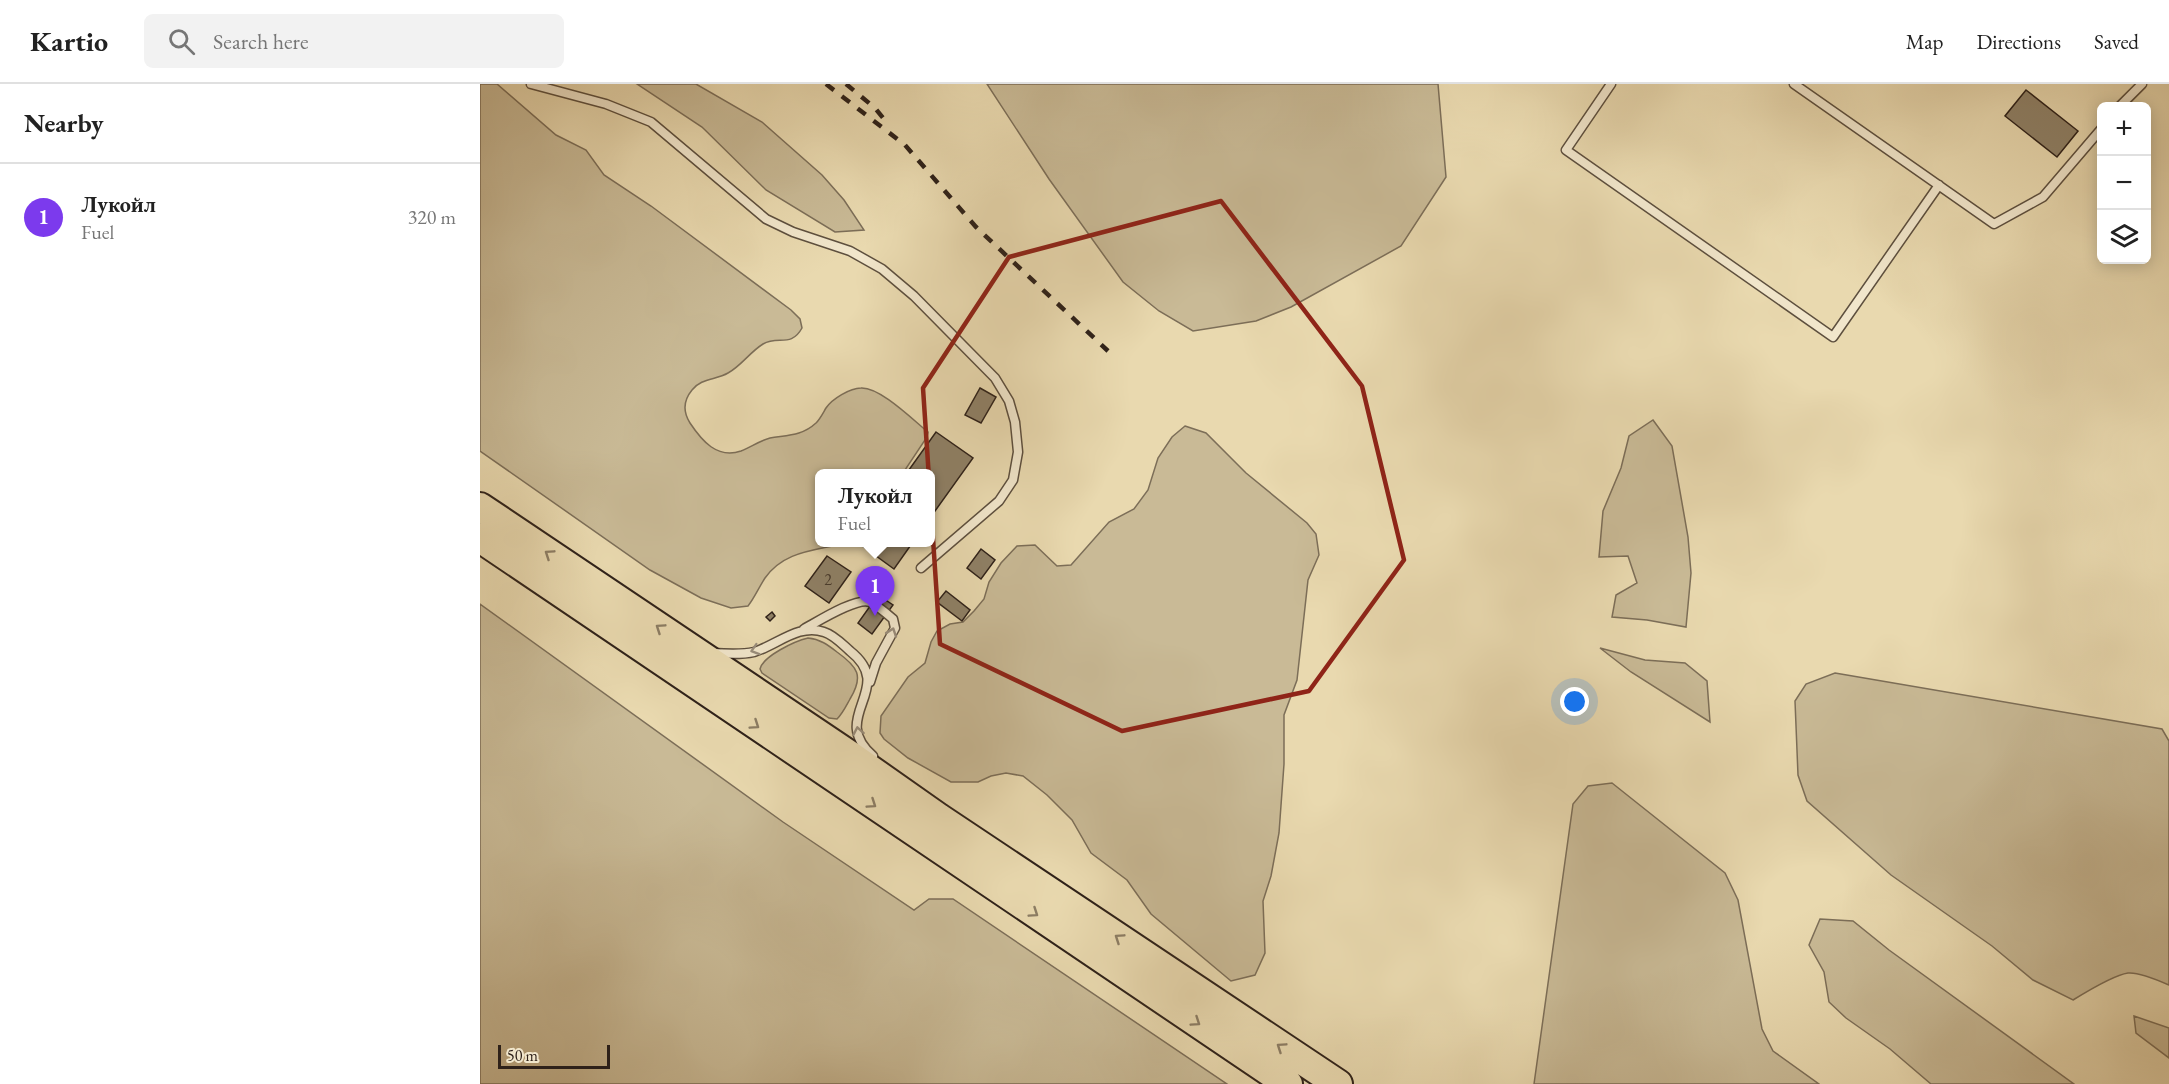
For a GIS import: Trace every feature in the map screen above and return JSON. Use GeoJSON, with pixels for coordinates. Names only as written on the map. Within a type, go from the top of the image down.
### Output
{"type":"FeatureCollection","features":[{"type":"Feature","properties":{"kind":"highway"},"geometry":{"type":"LineString","coordinates":[[480,507],[939,818],[1338,1084]]}},
{"type":"Feature","properties":{"kind":"highway"},"geometry":{"type":"LineString","coordinates":[[480,538],[1288,1084]]}},
{"type":"Feature","properties":{"kind":"lane"},"geometry":{"type":"LineString","coordinates":[[531,84],[606,104],[651,122],[765,219],[793,232],[850,251],[882,269],[914,296],[995,378],[1009,401],[1015,422],[1018,452],[1012,480],[999,501],[921,568]]}},
{"type":"Feature","properties":{"kind":"lane"},"geometry":{"type":"LineString","coordinates":[[1611,84],[1566,150],[1833,337],[1939,185]]}},
{"type":"Feature","properties":{"kind":"lane"},"geometry":{"type":"LineString","coordinates":[[1794,84],[1994,224],[2043,197],[2097,134]]}},
{"type":"Feature","properties":{"kind":"lane"},"geometry":{"type":"LineString","coordinates":[[2124,102],[2142,84]]}},
{"type":"Feature","properties":{"kind":"lane"},"geometry":{"type":"LineString","coordinates":[[697,653],[752,652],[849,606],[865,601],[871,602],[893,619],[895,628],[876,663],[858,714],[856,729],[864,747],[882,765]]}},
{"type":"Feature","properties":{"kind":"lane"},"geometry":{"type":"LineString","coordinates":[[798,632],[816,630],[825,632],[834,638],[862,661],[867,668],[869,685]]}},
{"type":"Feature","properties":{"kind":"lane"},"geometry":{"type":"LineString","coordinates":[[890,772],[939,818]]}},
{"type":"Feature","properties":{"kind":"highlighted area"},"geometry":{"type":"Polygon","coordinates":[[[1221,201],[1362,386],[1404,560],[1309,691],[1122,731],[940,644],[923,388],[1009,257],[1221,201]]]}},
{"type":"Feature","properties":{"kind":"shaded area"},"geometry":{"type":"Polygon","coordinates":[[[480,84],[497,84],[556,135],[586,150],[604,175],[651,206],[800,319],[802,328],[793,338],[763,344],[733,370],[700,383],[689,394],[685,406],[688,419],[711,447],[725,453],[732,453],[770,438],[800,433],[816,423],[837,398],[861,388],[869,389],[886,398],[928,432],[906,469],[815,469],[815,547],[828,547],[802,553],[782,562],[765,578],[748,606],[731,608],[701,598],[650,570],[480,451],[480,84]]]}},
{"type":"Feature","properties":{"kind":"shaded area"},"geometry":{"type":"Polygon","coordinates":[[[637,84],[696,84],[762,122],[822,175],[844,200],[864,230],[835,232],[766,190],[702,127],[637,84]]]}},
{"type":"Feature","properties":{"kind":"shaded area"},"geometry":{"type":"Polygon","coordinates":[[[987,84],[1438,84],[1446,177],[1401,246],[1291,307],[1256,321],[1193,331],[1159,311],[1123,282],[1049,179],[987,84]]]}},
{"type":"Feature","properties":{"kind":"shaded area"},"geometry":{"type":"Polygon","coordinates":[[[1653,420],[1672,446],[1688,537],[1691,573],[1686,627],[1612,617],[1616,595],[1637,583],[1628,556],[1599,557],[1603,511],[1621,468],[1629,436],[1653,420]]]}},
{"type":"Feature","properties":{"kind":"shaded area"},"geometry":{"type":"Polygon","coordinates":[[[1185,426],[1206,433],[1246,473],[1307,523],[1316,534],[1319,555],[1308,580],[1297,680],[1284,715],[1284,764],[1279,833],[1271,876],[1263,901],[1265,953],[1255,975],[1231,981],[1151,914],[1127,880],[1091,853],[1072,820],[1047,795],[1023,776],[1006,773],[978,782],[951,782],[908,758],[884,739],[880,733],[881,716],[908,677],[925,663],[937,631],[950,624],[963,622],[974,611],[984,599],[989,582],[1001,563],[1017,546],[1035,545],[1057,566],[1071,565],[1109,522],[1134,509],[1148,490],[1158,458],[1172,437],[1185,426]]]}},
{"type":"Feature","properties":{"kind":"shaded area"},"geometry":{"type":"Polygon","coordinates":[[[480,604],[783,822],[914,910],[929,899],[953,899],[1227,1084],[480,1084],[480,604]]]}},
{"type":"Feature","properties":{"kind":"shaded area"},"geometry":{"type":"Polygon","coordinates":[[[808,638],[830,647],[850,662],[857,672],[857,684],[837,719],[829,718],[762,673],[760,669],[773,654],[808,638]]]}},
{"type":"Feature","properties":{"kind":"shaded area"},"geometry":{"type":"Polygon","coordinates":[[[1600,648],[1645,660],[1685,663],[1707,681],[1710,722],[1631,672],[1600,648]]]}},
{"type":"Feature","properties":{"kind":"shaded area"},"geometry":{"type":"Polygon","coordinates":[[[1835,673],[2162,729],[2169,741],[2169,985],[2143,975],[2128,973],[2108,980],[2073,1000],[2033,980],[1992,946],[1891,875],[1807,801],[1798,775],[1795,701],[1806,684],[1835,673]]]}},
{"type":"Feature","properties":{"kind":"shaded area"},"geometry":{"type":"Polygon","coordinates":[[[1612,783],[1725,873],[1738,900],[1762,1029],[1773,1051],[1819,1084],[1534,1084],[1573,804],[1588,786],[1612,783]]]}},
{"type":"Feature","properties":{"kind":"shaded area"},"geometry":{"type":"Polygon","coordinates":[[[1820,919],[1853,921],[1889,950],[2074,1084],[1931,1084],[1890,1049],[1846,1018],[1829,1002],[1824,972],[1809,945],[1820,919]]]}},
{"type":"Feature","properties":{"kind":"shaded area"},"geometry":{"type":"Polygon","coordinates":[[[2134,1016],[2169,1028],[2169,1058],[2136,1033],[2134,1016]]]}},
{"type":"Feature","properties":{"kind":"building"},"geometry":{"type":"Polygon","coordinates":[[[2026,90],[2078,131],[2057,157],[2005,116],[2026,90]]]}},
{"type":"Feature","properties":{"kind":"building"},"geometry":{"type":"Polygon","coordinates":[[[980,388],[996,397],[981,423],[965,415],[980,388]]]}},
{"type":"Feature","properties":{"kind":"building"},"geometry":{"type":"Polygon","coordinates":[[[936,432],[973,458],[935,511],[935,469],[910,469],[936,432]]]}},
{"type":"Feature","properties":{"kind":"building"},"geometry":{"type":"Polygon","coordinates":[[[864,547],[909,547],[894,569],[864,547]]]}},
{"type":"Feature","properties":{"kind":"building"},"geometry":{"type":"Polygon","coordinates":[[[981,549],[995,560],[981,579],[967,568],[981,549]]]}},
{"type":"Feature","properties":{"kind":"building"},"geometry":{"type":"Polygon","coordinates":[[[827,556],[851,572],[829,603],[805,586],[827,556]]]}},
{"type":"Feature","properties":{"kind":"building"},"geometry":{"type":"Polygon","coordinates":[[[946,591],[970,610],[962,621],[937,602],[946,591]]]}},
{"type":"Feature","properties":{"kind":"building"},"geometry":{"type":"Polygon","coordinates":[[[878,595],[893,605],[872,634],[858,623],[878,595]]]}},
{"type":"Feature","properties":{"kind":"building"},"geometry":{"type":"Polygon","coordinates":[[[772,612],[775,616],[770,621],[766,617],[772,612]]]}},
{"type":"Feature","properties":{"kind":"railway"},"geometry":{"type":"LineString","coordinates":[[826,84],[905,145],[976,227],[1108,351]]}},
{"type":"Feature","properties":{"kind":"railway"},"geometry":{"type":"LineString","coordinates":[[846,84],[875,108],[888,124]]}},
{"type":"Feature","properties":{"kind":"place","name":"Лукойл"},"geometry":{"type":"Point","coordinates":[875,616]}}]}
